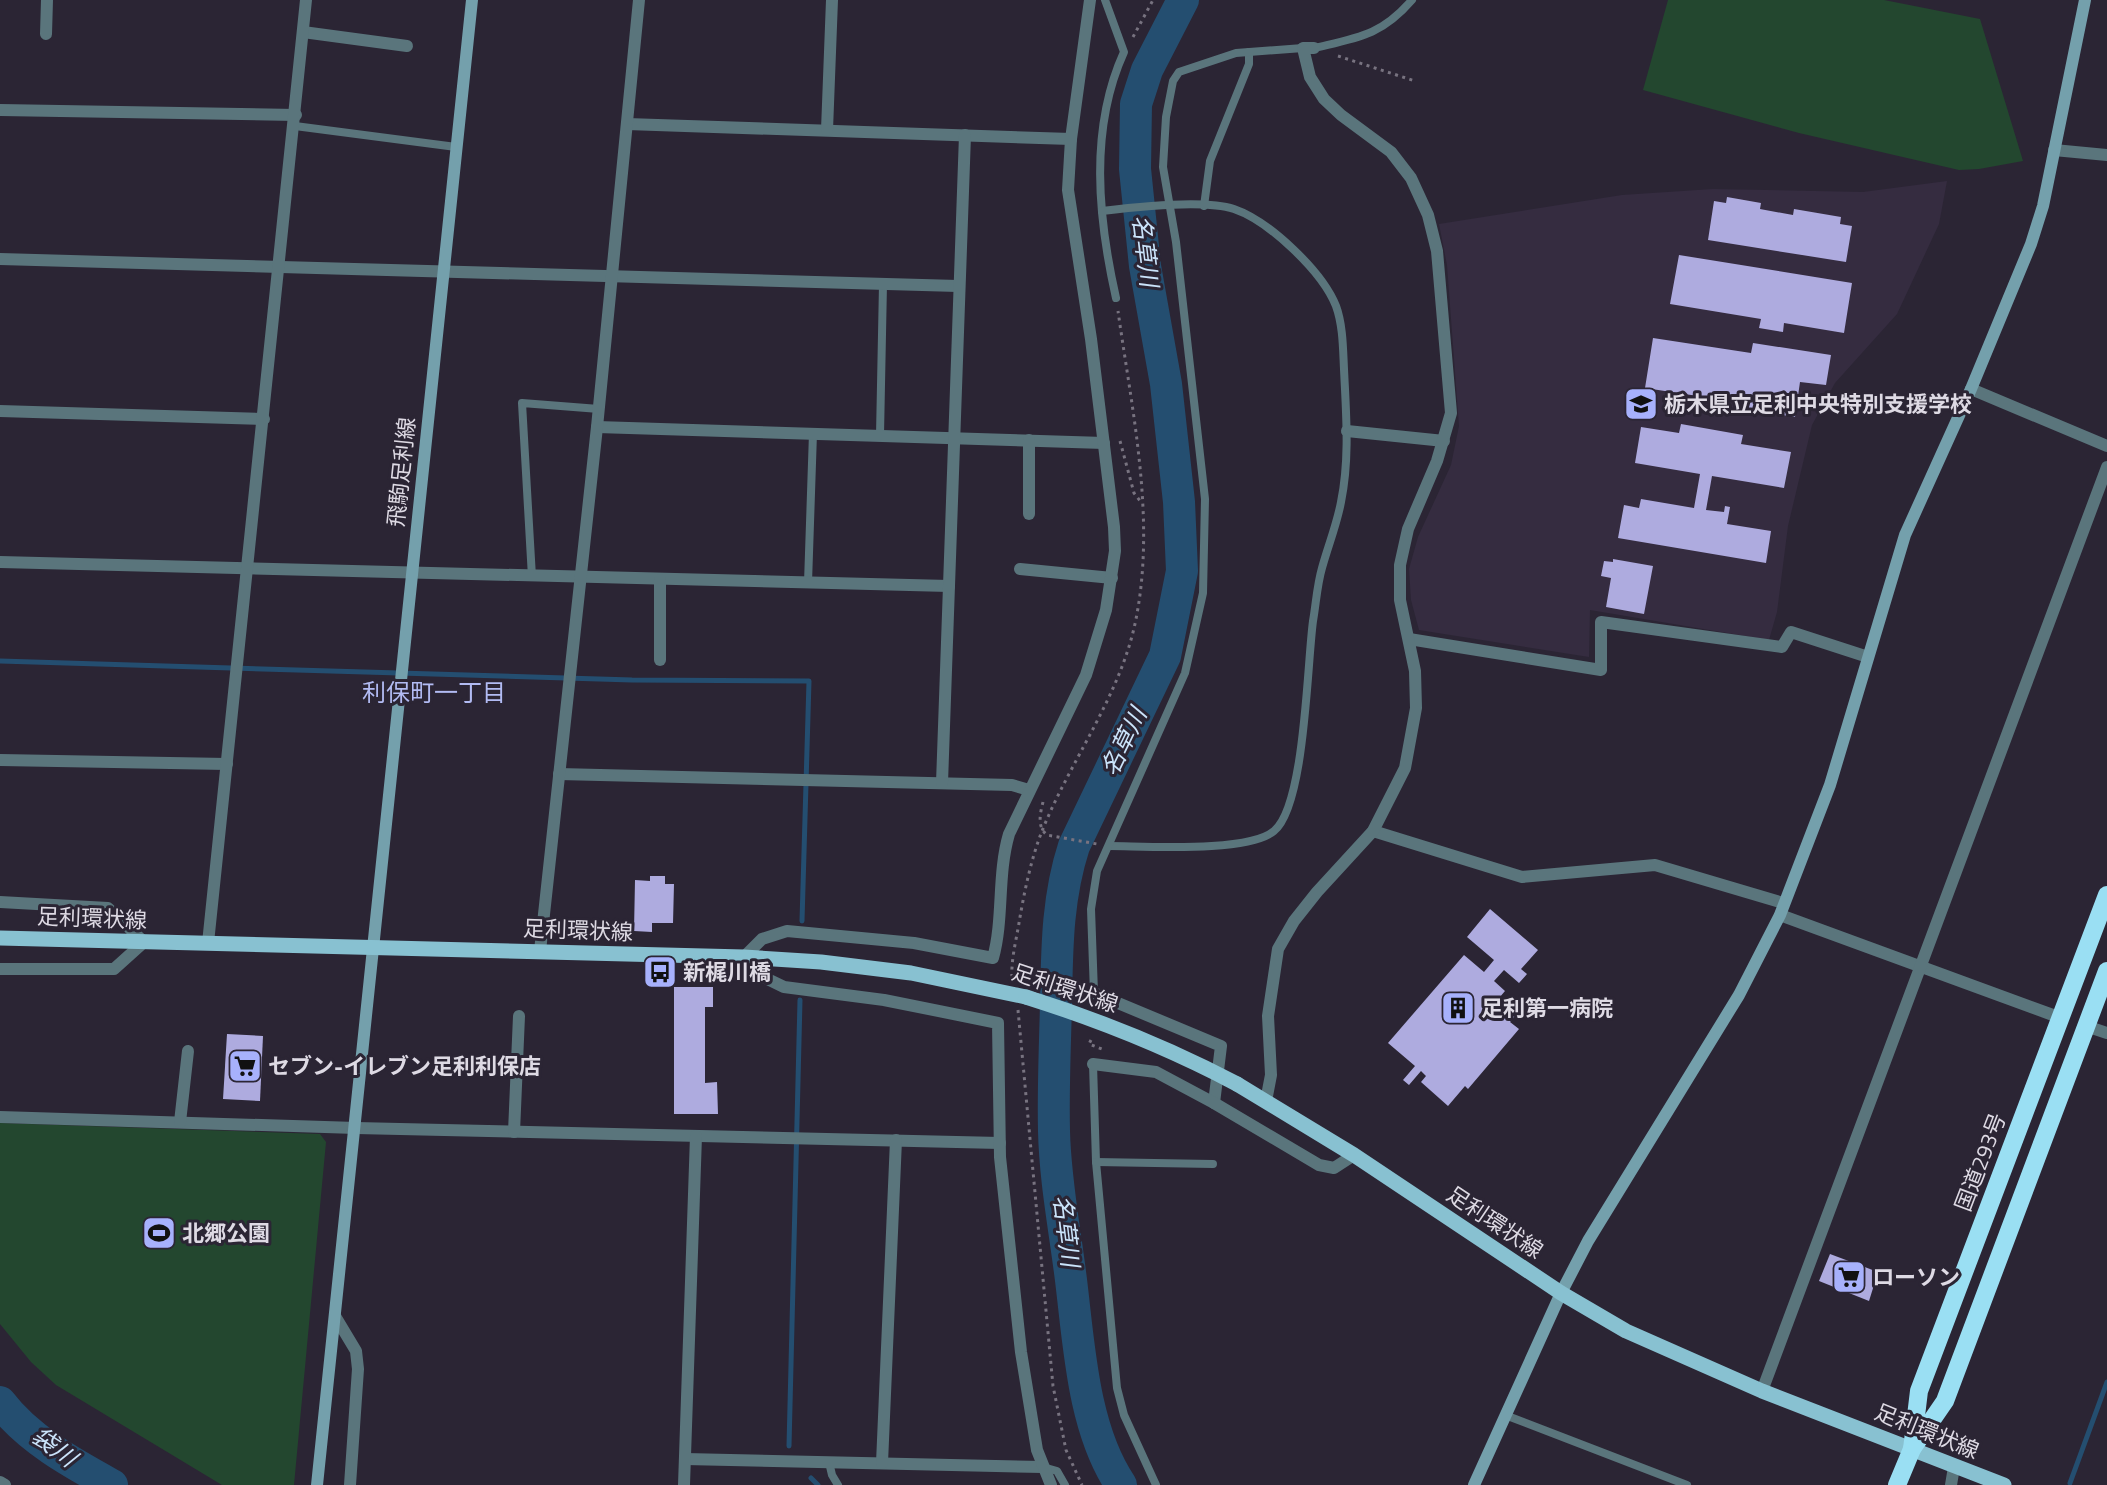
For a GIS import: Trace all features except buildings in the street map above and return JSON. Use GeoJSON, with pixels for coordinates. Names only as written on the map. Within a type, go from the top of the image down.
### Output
{"type":"FeatureCollection","features":[{"type":"Feature","properties":{"kind":"highway","name":"国道293号"},"geometry":{"type":"LineString","coordinates":[[1912,1449],[1919,1391],[2107,895]]}},
{"type":"Feature","properties":{"kind":"highway","name":"国道293号"},"geometry":{"type":"LineString","coordinates":[[1897,1485],[1912,1449],[1945,1401],[2107,971]]}},
{"type":"Feature","properties":{"kind":"main road","name":"足利環状線"},"geometry":{"type":"LineString","coordinates":[[0,938],[744,957],[830,963],[911,973],[1122,1030],[1183,1056],[1266,1101],[1354,1155],[1561,1293],[1626,1331],[1762,1391],[2004,1485]]}},
{"type":"Feature","properties":{"kind":"street"},"geometry":{"type":"LineString","coordinates":[[46,34],[47,0]]}},
{"type":"Feature","properties":{"kind":"street"},"geometry":{"type":"LineString","coordinates":[[208,943],[306,0]]}},
{"type":"Feature","properties":{"kind":"street","name":"飛駒足利線"},"geometry":{"type":"LineString","coordinates":[[317,1485],[356,1128],[371,948],[472,0]]}},
{"type":"Feature","properties":{"kind":"street"},"geometry":{"type":"LineString","coordinates":[[540,951],[599,409],[639,0]]}},
{"type":"Feature","properties":{"kind":"street"},"geometry":{"type":"LineString","coordinates":[[827,130],[832,0]]}},
{"type":"Feature","properties":{"kind":"street"},"geometry":{"type":"LineString","coordinates":[[1051,1485],[1043,1467],[1031,1423],[1021,1352],[1000,1143],[998,1023],[884,1000],[784,987],[755,973],[744,957],[762,939],[787,931],[914,943],[993,958],[998,941],[1003,853],[1029,790],[1086,675],[1095,649],[1112,578],[1114,527],[1068,190],[1071,139],[1090,0]]}},
{"type":"Feature","properties":{"kind":"street"},"geometry":{"type":"LineString","coordinates":[[1474,1485],[1561,1293],[1588,1241],[1739,995],[1781,909],[1830,784],[1905,535],[1971,389],[2031,244],[2043,206],[2085,0]]}},
{"type":"Feature","properties":{"kind":"street"},"geometry":{"type":"LineString","coordinates":[[303,32],[407,46]]}},
{"type":"Feature","properties":{"kind":"street"},"geometry":{"type":"LineString","coordinates":[[1266,1101],[1271,1075],[1268,1016],[1278,950],[1294,921],[1317,892],[1373,831],[1405,768],[1416,708],[1415,671],[1400,600],[1400,565],[1408,529],[1444,441],[1451,413],[1437,251],[1428,215],[1411,178],[1390,152],[1341,115],[1324,99],[1310,77],[1308,48]]}},
{"type":"Feature","properties":{"kind":"street"},"geometry":{"type":"LineString","coordinates":[[0,110],[295,121]]}},
{"type":"Feature","properties":{"kind":"street"},"geometry":{"type":"LineString","coordinates":[[627,124],[1071,139]]}},
{"type":"Feature","properties":{"kind":"street"},"geometry":{"type":"LineString","coordinates":[[942,783],[965,135]]}},
{"type":"Feature","properties":{"kind":"street"},"geometry":{"type":"LineString","coordinates":[[2054,150],[2107,155]]}},
{"type":"Feature","properties":{"kind":"street"},"geometry":{"type":"LineString","coordinates":[[0,260],[280,267],[443,274],[611,276],[958,286]]}},
{"type":"Feature","properties":{"kind":"street"},"geometry":{"type":"LineString","coordinates":[[1971,389],[2107,446]]}},
{"type":"Feature","properties":{"kind":"street"},"geometry":{"type":"LineString","coordinates":[[0,411],[264,419]]}},
{"type":"Feature","properties":{"kind":"street"},"geometry":{"type":"LineString","coordinates":[[597,427],[1104,443]]}},
{"type":"Feature","properties":{"kind":"street"},"geometry":{"type":"LineString","coordinates":[[1347,430],[1444,441]]}},
{"type":"Feature","properties":{"kind":"street"},"geometry":{"type":"LineString","coordinates":[[1029,440],[1029,514]]}},
{"type":"Feature","properties":{"kind":"street"},"geometry":{"type":"LineString","coordinates":[[1762,1391],[2107,467]]}},
{"type":"Feature","properties":{"kind":"street"},"geometry":{"type":"LineString","coordinates":[[0,562],[949,586]]}},
{"type":"Feature","properties":{"kind":"street"},"geometry":{"type":"LineString","coordinates":[[1020,569],[1112,578]]}},
{"type":"Feature","properties":{"kind":"street"},"geometry":{"type":"LineString","coordinates":[[660,580],[660,660]]}},
{"type":"Feature","properties":{"kind":"street"},"geometry":{"type":"LineString","coordinates":[[1409,639],[1601,670],[1601,622],[1782,647],[1791,632],[1868,657]]}},
{"type":"Feature","properties":{"kind":"street"},"geometry":{"type":"LineString","coordinates":[[0,760],[227,764]]}},
{"type":"Feature","properties":{"kind":"street"},"geometry":{"type":"LineString","coordinates":[[559,774],[1012,784],[1029,790]]}},
{"type":"Feature","properties":{"kind":"street"},"geometry":{"type":"LineString","coordinates":[[1373,831],[1522,877],[1655,865],[1781,909],[2061,1018]]}},
{"type":"Feature","properties":{"kind":"street"},"geometry":{"type":"LineString","coordinates":[[0,902],[108,908],[144,942],[114,969],[0,969]]}},
{"type":"Feature","properties":{"kind":"street"},"geometry":{"type":"LineString","coordinates":[[1094,993],[1221,1046],[1214,1103]]}},
{"type":"Feature","properties":{"kind":"street"},"geometry":{"type":"LineString","coordinates":[[514,1132],[519,1016]]}},
{"type":"Feature","properties":{"kind":"street"},"geometry":{"type":"LineString","coordinates":[[2086,1026],[2107,1033]]}},
{"type":"Feature","properties":{"kind":"street"},"geometry":{"type":"LineString","coordinates":[[180,1122],[188,1051]]}},
{"type":"Feature","properties":{"kind":"street"},"geometry":{"type":"LineString","coordinates":[[1093,1064],[1156,1072],[1214,1103],[1319,1165],[1334,1168],[1354,1155]]}},
{"type":"Feature","properties":{"kind":"street"},"geometry":{"type":"LineString","coordinates":[[0,1117],[1000,1143]]}},
{"type":"Feature","properties":{"kind":"street"},"geometry":{"type":"LineString","coordinates":[[684,1485],[696,1136]]}},
{"type":"Feature","properties":{"kind":"street"},"geometry":{"type":"LineString","coordinates":[[882,1463],[896,1140]]}},
{"type":"Feature","properties":{"kind":"street"},"geometry":{"type":"LineString","coordinates":[[335,1316],[356,1351],[358,1369],[350,1485]]}},
{"type":"Feature","properties":{"kind":"street"},"geometry":{"type":"LineString","coordinates":[[685,1459],[1043,1467]]}},
{"type":"Feature","properties":{"kind":"street"},"geometry":{"type":"LineString","coordinates":[[1951,1485],[1954,1467]]}},
{"type":"Feature","properties":{"kind":"street"},"geometry":{"type":"LineString","coordinates":[[0,1482],[4,1485]]}},
{"type":"Feature","properties":{"kind":"lane"},"geometry":{"type":"LineString","coordinates":[[1105,0],[1124,52],[1114,74],[1100,156],[1101,211],[1116,298]]}},
{"type":"Feature","properties":{"kind":"lane"},"geometry":{"type":"LineString","coordinates":[[1094,993],[1091,909],[1097,871],[1105,846],[1185,674],[1203,593],[1205,499],[1163,167],[1164,142],[1173,81],[1179,72],[1236,53],[1308,48],[1370,35],[1401,13],[1412,0]]}},
{"type":"Feature","properties":{"kind":"lane"},"geometry":{"type":"LineString","coordinates":[[1204,206],[1210,161],[1249,64],[1249,52]]}},
{"type":"Feature","properties":{"kind":"lane"},"geometry":{"type":"LineString","coordinates":[[295,121],[456,147]]}},
{"type":"Feature","properties":{"kind":"lane"},"geometry":{"type":"LineString","coordinates":[[1101,211],[1168,206],[1204,206],[1235,210],[1271,231],[1299,254],[1335,304],[1343,350],[1347,430],[1341,500],[1317,592],[1300,749],[1289,810],[1284,821],[1273,832],[1247,843],[1105,846]]}},
{"type":"Feature","properties":{"kind":"lane"},"geometry":{"type":"LineString","coordinates":[[880,435],[883,284]]}},
{"type":"Feature","properties":{"kind":"lane"},"geometry":{"type":"LineString","coordinates":[[532,577],[522,403],[599,409]]}},
{"type":"Feature","properties":{"kind":"lane"},"geometry":{"type":"LineString","coordinates":[[808,583],[813,433]]}},
{"type":"Feature","properties":{"kind":"lane"},"geometry":{"type":"LineString","coordinates":[[1093,1064],[1096,1162],[1117,1388],[1124,1415],[1156,1485]]}},
{"type":"Feature","properties":{"kind":"lane"},"geometry":{"type":"LineString","coordinates":[[1096,1162],[1213,1164]]}},
{"type":"Feature","properties":{"kind":"lane"},"geometry":{"type":"LineString","coordinates":[[1505,1415],[1688,1485]]}},
{"type":"Feature","properties":{"kind":"lane"},"geometry":{"type":"LineString","coordinates":[[829,1462],[832,1475],[838,1485]]}},
{"type":"Feature","properties":{"kind":"lane"},"geometry":{"type":"LineString","coordinates":[[1043,1467],[1057,1471],[1065,1485]]}},
{"type":"Feature","properties":{"kind":"path"},"geometry":{"type":"LineString","coordinates":[[1124,52],[1154,0]]}},
{"type":"Feature","properties":{"kind":"path"},"geometry":{"type":"LineString","coordinates":[[1308,48],[1415,81]]}},
{"type":"Feature","properties":{"kind":"path"},"geometry":{"type":"LineString","coordinates":[[1118,435],[1134,493],[1142,503]]}},
{"type":"Feature","properties":{"kind":"path"},"geometry":{"type":"LineString","coordinates":[[1042,831],[1047,835],[1105,846]]}},
{"type":"Feature","properties":{"kind":"path"},"geometry":{"type":"LineString","coordinates":[[1022,1003],[1053,1386],[1066,1450],[1082,1485]]}},
{"type":"Feature","properties":{"kind":"shaded area","name":"栃木県立足利中央特別支援学校"},"geometry":{"type":"Polygon","coordinates":[[[1947,181],[1939,224],[1897,314],[1835,383],[1812,425],[1788,526],[1777,612],[1769,640],[1590,610],[1589,657],[1419,630],[1411,600],[1409,569],[1418,537],[1451,465],[1459,426],[1447,265],[1439,224],[1622,195],[1713,189],[1863,192],[1947,181]]]}},
{"type":"Feature","properties":{"kind":"green space"},"geometry":{"type":"Polygon","coordinates":[[[1668,0],[1884,0],[1980,19],[2023,161],[1959,170],[1799,133],[1643,90],[1668,0]]]}},
{"type":"Feature","properties":{"kind":"green space","name":"北郷公園"},"geometry":{"type":"Polygon","coordinates":[[[0,1123],[320,1134],[326,1142],[294,1485],[222,1485],[56,1385],[31,1362],[0,1324],[0,1123]]]}},
{"type":"Feature","properties":{"kind":"waterway","name":"名草川"},"geometry":{"type":"LineString","coordinates":[[1121,1485],[1108,1463],[1098,1438],[1085,1386],[1058,1187],[1054,1115],[1058,944],[1064,885],[1074,846],[1165,656],[1182,571],[1179,502],[1166,384],[1145,266],[1135,169],[1136,104],[1147,70],[1183,0]]}},
{"type":"Feature","properties":{"kind":"waterway"},"geometry":{"type":"LineString","coordinates":[[0,661],[632,680],[809,681],[802,921]]}},
{"type":"Feature","properties":{"kind":"waterway"},"geometry":{"type":"LineString","coordinates":[[789,1446],[800,1000]]}},
{"type":"Feature","properties":{"kind":"waterway"},"geometry":{"type":"LineString","coordinates":[[2070,1483],[2107,1382]]}},
{"type":"Feature","properties":{"kind":"waterway","name":"袋川"},"geometry":{"type":"LineString","coordinates":[[0,1402],[37,1439],[66,1459],[112,1485]]}},
{"type":"Feature","properties":{"kind":"waterway"},"geometry":{"type":"LineString","coordinates":[[811,1478],[818,1485]]}},
{"type":"Feature","properties":{"kind":"place","name":"栃木県立足利中央特別支援学校"},"geometry":{"type":"Point","coordinates":[1641,404]}},
{"type":"Feature","properties":{"kind":"place","name":"新梶川橋"},"geometry":{"type":"Point","coordinates":[660,972]}},
{"type":"Feature","properties":{"kind":"place","name":"足利第一病院"},"geometry":{"type":"Point","coordinates":[1458,1008]}},
{"type":"Feature","properties":{"kind":"place","name":"セブン-イレブン足利利保店"},"geometry":{"type":"Point","coordinates":[245,1066]}},
{"type":"Feature","properties":{"kind":"place","name":"北郷公園"},"geometry":{"type":"Point","coordinates":[159,1233]}},
{"type":"Feature","properties":{"kind":"place","name":"ローソン"},"geometry":{"type":"Point","coordinates":[1849,1277]}},
{"type":"Feature","properties":{"kind":"district","name":"利保町一丁目"},"geometry":{"type":"Point","coordinates":[434,693]}}]}
